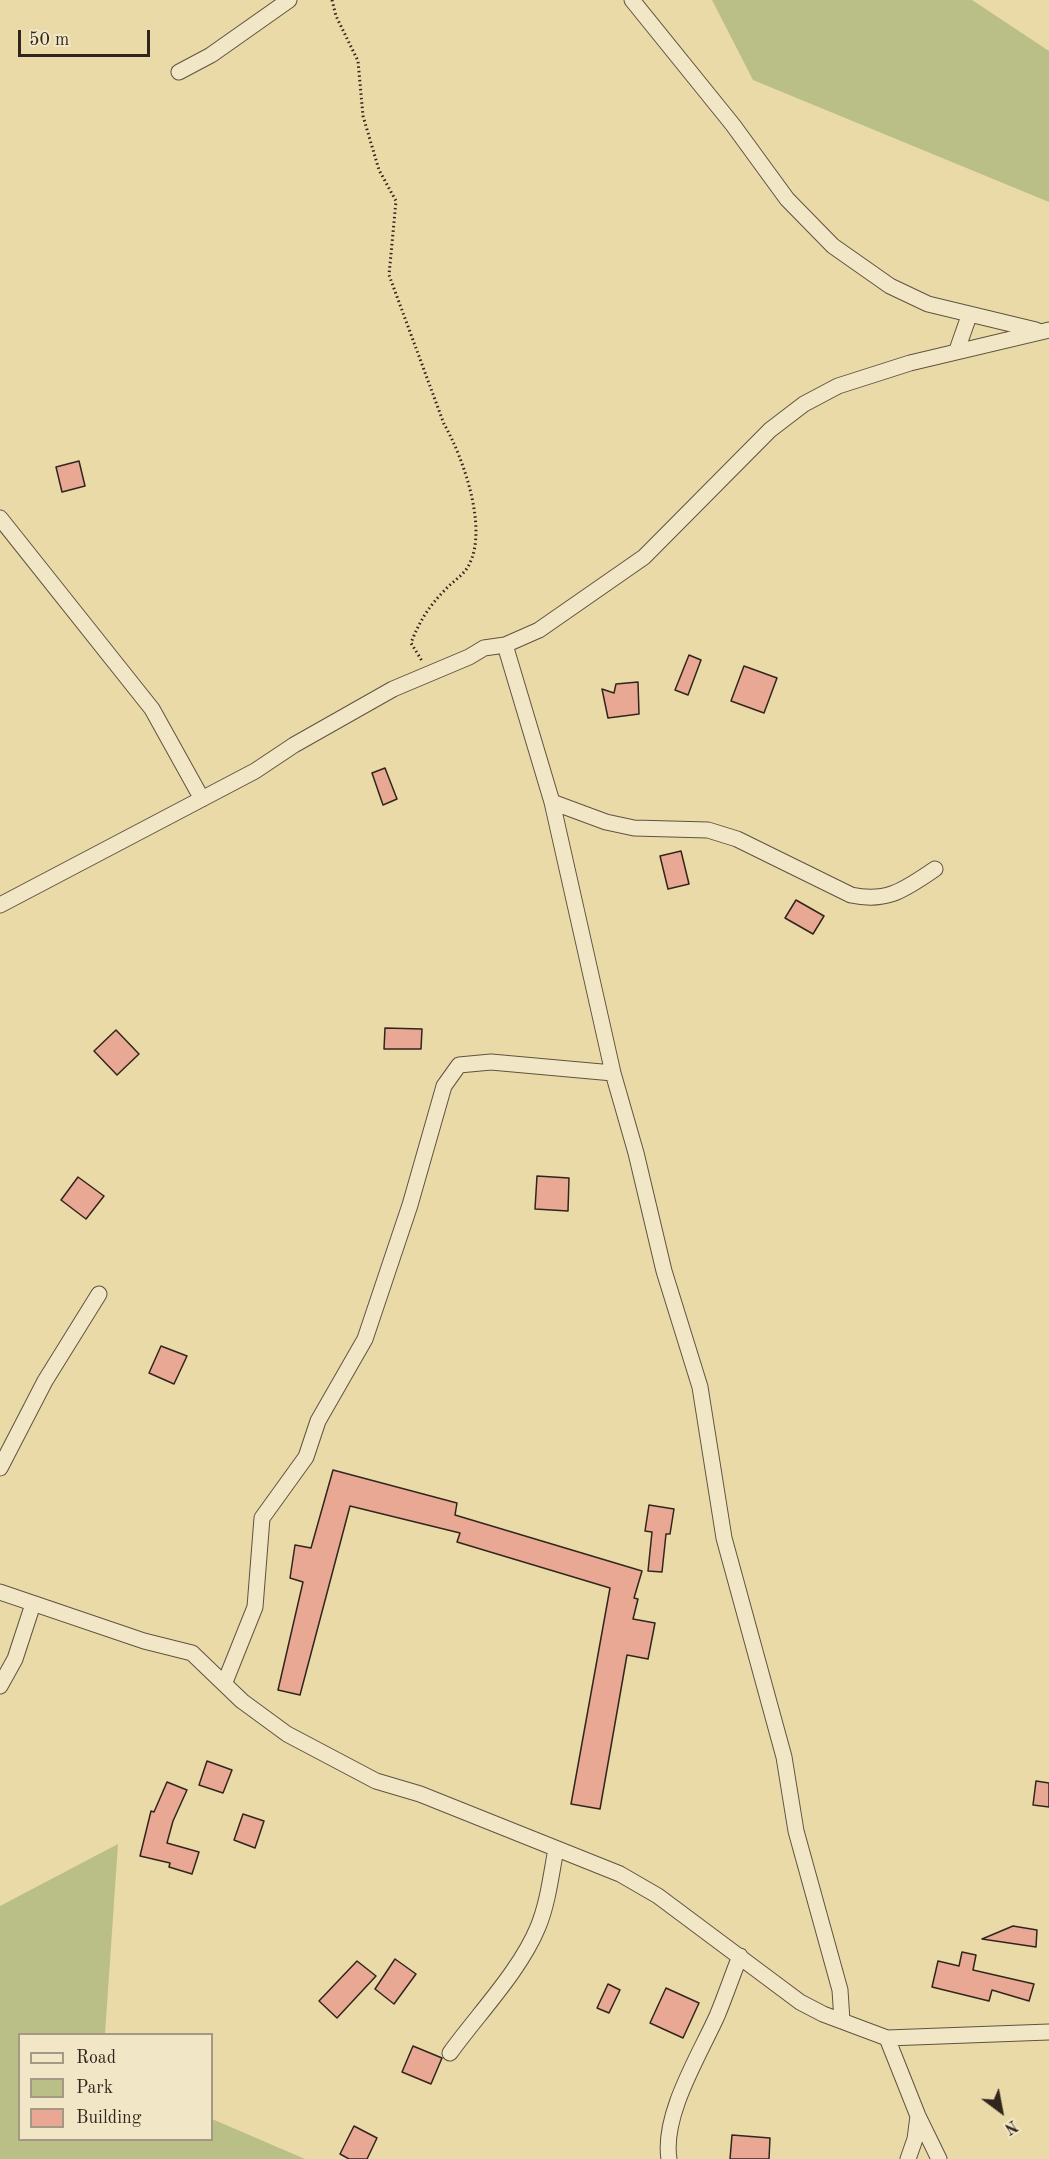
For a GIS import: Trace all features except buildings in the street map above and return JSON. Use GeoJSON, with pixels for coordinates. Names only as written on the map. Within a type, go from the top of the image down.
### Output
{"type":"FeatureCollection","features":[{"type":"Feature","properties":{"kind":"street"},"geometry":{"type":"LineString","coordinates":[[179,72],[211,55],[289,0]]}},
{"type":"Feature","properties":{"kind":"street"},"geometry":{"type":"LineString","coordinates":[[632,0],[733,125],[787,199],[833,246],[890,286],[928,304],[969,316],[1046,330]]}},
{"type":"Feature","properties":{"kind":"street"},"geometry":{"type":"LineString","coordinates":[[957,350],[969,316]]}},
{"type":"Feature","properties":{"kind":"street"},"geometry":{"type":"LineString","coordinates":[[0,905],[255,771],[335,720],[393,689],[484,648],[505,645],[539,630],[644,557],[770,430],[804,404],[838,386],[957,350],[1046,330]]}},
{"type":"Feature","properties":{"kind":"street"},"geometry":{"type":"LineString","coordinates":[[0,518],[152,709],[202,799]]}},
{"type":"Feature","properties":{"kind":"street"},"geometry":{"type":"LineString","coordinates":[[505,645],[552,802],[613,1073],[636,1153],[664,1271],[700,1387],[724,1538],[784,1758],[796,1831],[840,1990],[842,2021]]}},
{"type":"Feature","properties":{"kind":"street"},"geometry":{"type":"LineString","coordinates":[[552,802],[606,822],[634,828],[708,830],[737,840],[851,895],[870,899],[887,897],[935,869]]}},
{"type":"Feature","properties":{"kind":"street"},"geometry":{"type":"LineString","coordinates":[[225,1682],[255,1607],[262,1518],[306,1456],[318,1421],[365,1339],[410,1205],[444,1086],[459,1065],[491,1062],[613,1073]]}},
{"type":"Feature","properties":{"kind":"street"},"geometry":{"type":"LineString","coordinates":[[0,1468],[45,1381],[99,1294]]}},
{"type":"Feature","properties":{"kind":"street"},"geometry":{"type":"LineString","coordinates":[[0,1592],[144,1641],[192,1653],[265,1720],[319,1752],[376,1781],[420,1794],[609,1870],[648,1890],[800,2002],[842,2021],[887,2038],[1049,2032]]}},
{"type":"Feature","properties":{"kind":"street"},"geometry":{"type":"LineString","coordinates":[[0,1686],[15,1659],[33,1604]]}},
{"type":"Feature","properties":{"kind":"street"},"geometry":{"type":"LineString","coordinates":[[450,2053],[521,1959],[538,1927],[550,1884],[555,1850]]}},
{"type":"Feature","properties":{"kind":"street"},"geometry":{"type":"LineString","coordinates":[[669,2159],[671,2124],[680,2097],[718,2014],[740,1956]]}},
{"type":"Feature","properties":{"kind":"street"},"geometry":{"type":"LineString","coordinates":[[887,2038],[918,2116],[939,2159]]}},
{"type":"Feature","properties":{"kind":"street"},"geometry":{"type":"LineString","coordinates":[[908,2159],[915,2139],[918,2116]]}},
{"type":"Feature","properties":{"kind":"path"},"geometry":{"type":"LineString","coordinates":[[332,0],[336,16],[358,61],[363,116],[380,170],[396,201],[389,275],[444,424],[457,446],[474,505],[477,541],[473,556],[465,571],[427,609],[411,643],[429,673]]}},
{"type":"Feature","properties":{"kind":"green space"},"geometry":{"type":"Polygon","coordinates":[[[712,0],[972,0],[1049,51],[1049,202],[753,80],[712,0]]]}},
{"type":"Feature","properties":{"kind":"green space"},"geometry":{"type":"Polygon","coordinates":[[[118,1844],[105,2033],[18,2033],[18,2141],[213,2141],[213,2119],[305,2159],[0,2159],[0,1906],[118,1844]]]}}]}
